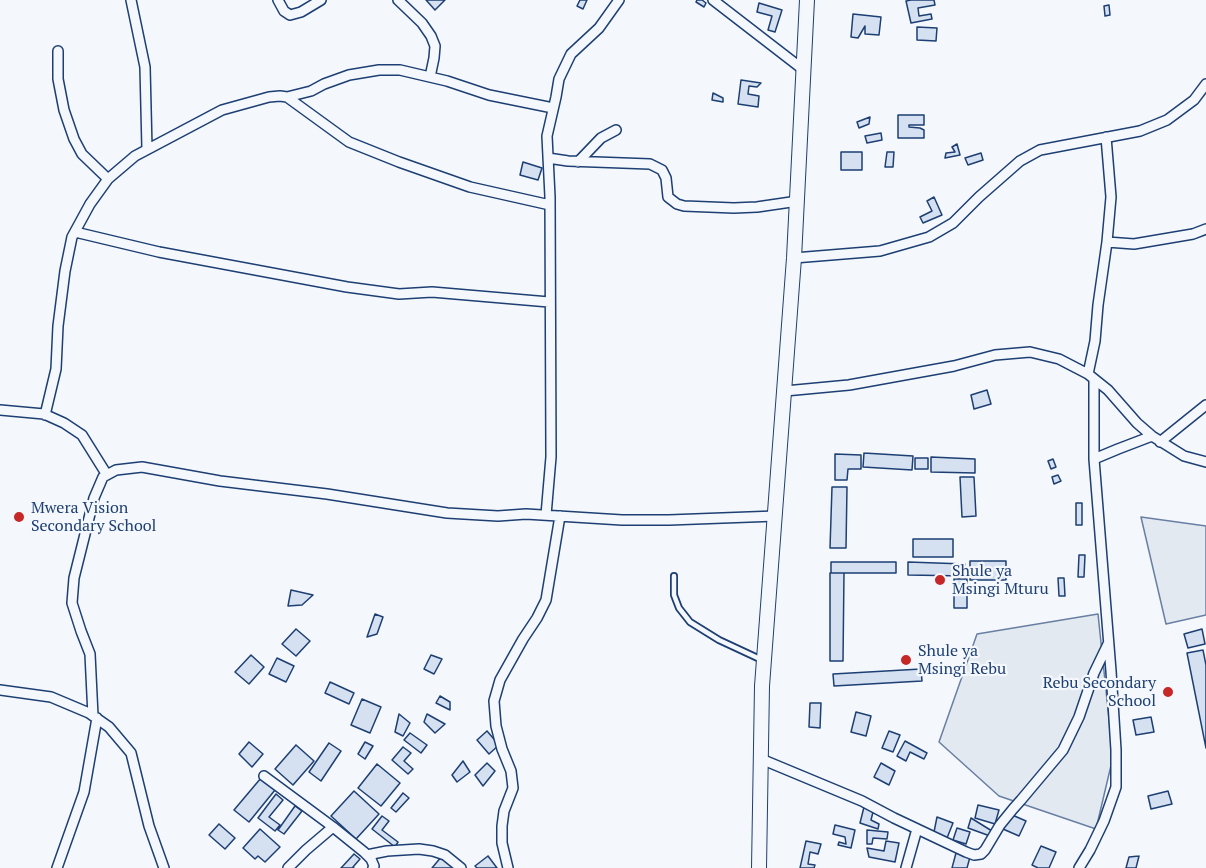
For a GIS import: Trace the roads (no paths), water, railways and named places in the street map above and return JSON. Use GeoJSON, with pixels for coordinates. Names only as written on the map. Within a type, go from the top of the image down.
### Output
{"type":"FeatureCollection","features":[{"type":"Feature","properties":{"kind":"main road"},"geometry":{"type":"LineString","coordinates":[[759,868],[764,660],[798,201],[807,0]]}},
{"type":"Feature","properties":{"kind":"street"},"geometry":{"type":"LineString","coordinates":[[131,0],[145,67],[147,149]]}},
{"type":"Feature","properties":{"kind":"street"},"geometry":{"type":"LineString","coordinates":[[278,0],[284,11],[290,15],[301,12],[321,0]]}},
{"type":"Feature","properties":{"kind":"street"},"geometry":{"type":"LineString","coordinates":[[398,0],[422,23],[431,36],[435,46],[430,77]]}},
{"type":"Feature","properties":{"kind":"street"},"geometry":{"type":"LineString","coordinates":[[546,515],[551,457],[550,205],[547,136],[559,79],[571,54],[599,28],[619,0]]}},
{"type":"Feature","properties":{"kind":"street"},"geometry":{"type":"LineString","coordinates":[[713,0],[805,71]]}},
{"type":"Feature","properties":{"kind":"street"},"geometry":{"type":"LineString","coordinates":[[58,51],[58,79],[64,110],[74,139],[82,154],[108,179]]}},
{"type":"Feature","properties":{"kind":"street"},"geometry":{"type":"LineString","coordinates":[[45,415],[56,369],[58,326],[72,237],[90,204],[108,179],[135,156],[222,110],[269,97],[287,97],[310,91],[349,75],[378,70],[400,70],[489,95],[553,108]]}},
{"type":"Feature","properties":{"kind":"street"},"geometry":{"type":"LineString","coordinates":[[794,258],[880,251],[929,237],[952,223],[1020,161],[1040,150],[1140,131],[1167,120],[1194,100],[1206,84]]}},
{"type":"Feature","properties":{"kind":"street"},"geometry":{"type":"LineString","coordinates":[[287,97],[349,142],[470,187],[550,205]]}},
{"type":"Feature","properties":{"kind":"street"},"geometry":{"type":"LineString","coordinates":[[578,162],[601,138],[616,130]]}},
{"type":"Feature","properties":{"kind":"street"},"geometry":{"type":"LineString","coordinates":[[1079,868],[1104,821],[1116,787],[1116,750],[1094,459],[1091,377],[1110,197],[1106,137]]}},
{"type":"Feature","properties":{"kind":"street"},"geometry":{"type":"LineString","coordinates":[[548,158],[578,162],[650,164],[662,170],[666,178],[668,197],[684,206],[757,207],[798,201]]}},
{"type":"Feature","properties":{"kind":"street"},"geometry":{"type":"LineString","coordinates":[[1107,242],[1134,244],[1192,234],[1206,229]]}},
{"type":"Feature","properties":{"kind":"street"},"geometry":{"type":"LineString","coordinates":[[75,232],[159,252],[347,287],[399,294],[432,292],[549,302]]}},
{"type":"Feature","properties":{"kind":"street"},"geometry":{"type":"LineString","coordinates":[[785,391],[849,385],[954,366],[995,355],[1030,352],[1059,359],[1091,377],[1108,390],[1137,423],[1156,439],[1184,456],[1206,462]]}},
{"type":"Feature","properties":{"kind":"street"},"geometry":{"type":"LineString","coordinates":[[1094,459],[1118,448],[1156,439],[1206,405]]}},
{"type":"Feature","properties":{"kind":"street"},"geometry":{"type":"LineString","coordinates":[[0,410],[45,415],[64,423],[82,435],[107,475]]}},
{"type":"Feature","properties":{"kind":"street"},"geometry":{"type":"LineString","coordinates":[[57,868],[84,792],[95,717],[90,654],[72,603],[74,578],[94,498],[103,477],[116,470],[142,467],[220,481],[327,494],[447,513],[498,516],[546,515],[622,520],[776,516]]}},
{"type":"Feature","properties":{"kind":"street"},"geometry":{"type":"LineString","coordinates":[[508,868],[502,843],[502,826],[504,812],[513,788],[496,726],[494,700],[500,680],[546,600],[560,516]]}},
{"type":"Feature","properties":{"kind":"street"},"geometry":{"type":"LineString","coordinates":[[761,759],[862,801],[917,830],[966,852],[974,855],[981,854],[1000,825],[1063,750],[1079,717],[1094,673],[1108,644]]}},
{"type":"Feature","properties":{"kind":"street"},"geometry":{"type":"LineString","coordinates":[[0,690],[51,697],[95,717],[109,727],[131,753],[149,826],[164,868]]}},
{"type":"Feature","properties":{"kind":"street"},"geometry":{"type":"LineString","coordinates":[[264,776],[367,855],[371,859],[373,868]]}},
{"type":"Feature","properties":{"kind":"street"},"geometry":{"type":"LineString","coordinates":[[288,868],[333,827]]}},
{"type":"Feature","properties":{"kind":"street"},"geometry":{"type":"LineString","coordinates":[[906,868],[917,830]]}},
{"type":"Feature","properties":{"kind":"street"},"geometry":{"type":"LineString","coordinates":[[367,855],[387,850],[426,850],[445,855],[461,868]]}},
{"type":"Feature","properties":{"kind":"lane"},"geometry":{"type":"LineString","coordinates":[[675,576],[674,595],[679,608],[690,622],[719,640],[764,660]]}},
{"type":"Feature","properties":{"kind":"place","name":"Mwera Vision Secondary School"},"geometry":{"type":"Point","coordinates":[19,517]}},
{"type":"Feature","properties":{"kind":"place","name":"Shule ya Msingi Mturu"},"geometry":{"type":"Point","coordinates":[940,580]}},
{"type":"Feature","properties":{"kind":"place","name":"Shule ya Msingi Rebu"},"geometry":{"type":"Point","coordinates":[906,660]}},
{"type":"Feature","properties":{"kind":"place","name":"Rebu Secondary School"},"geometry":{"type":"Point","coordinates":[1168,692]}}]}
